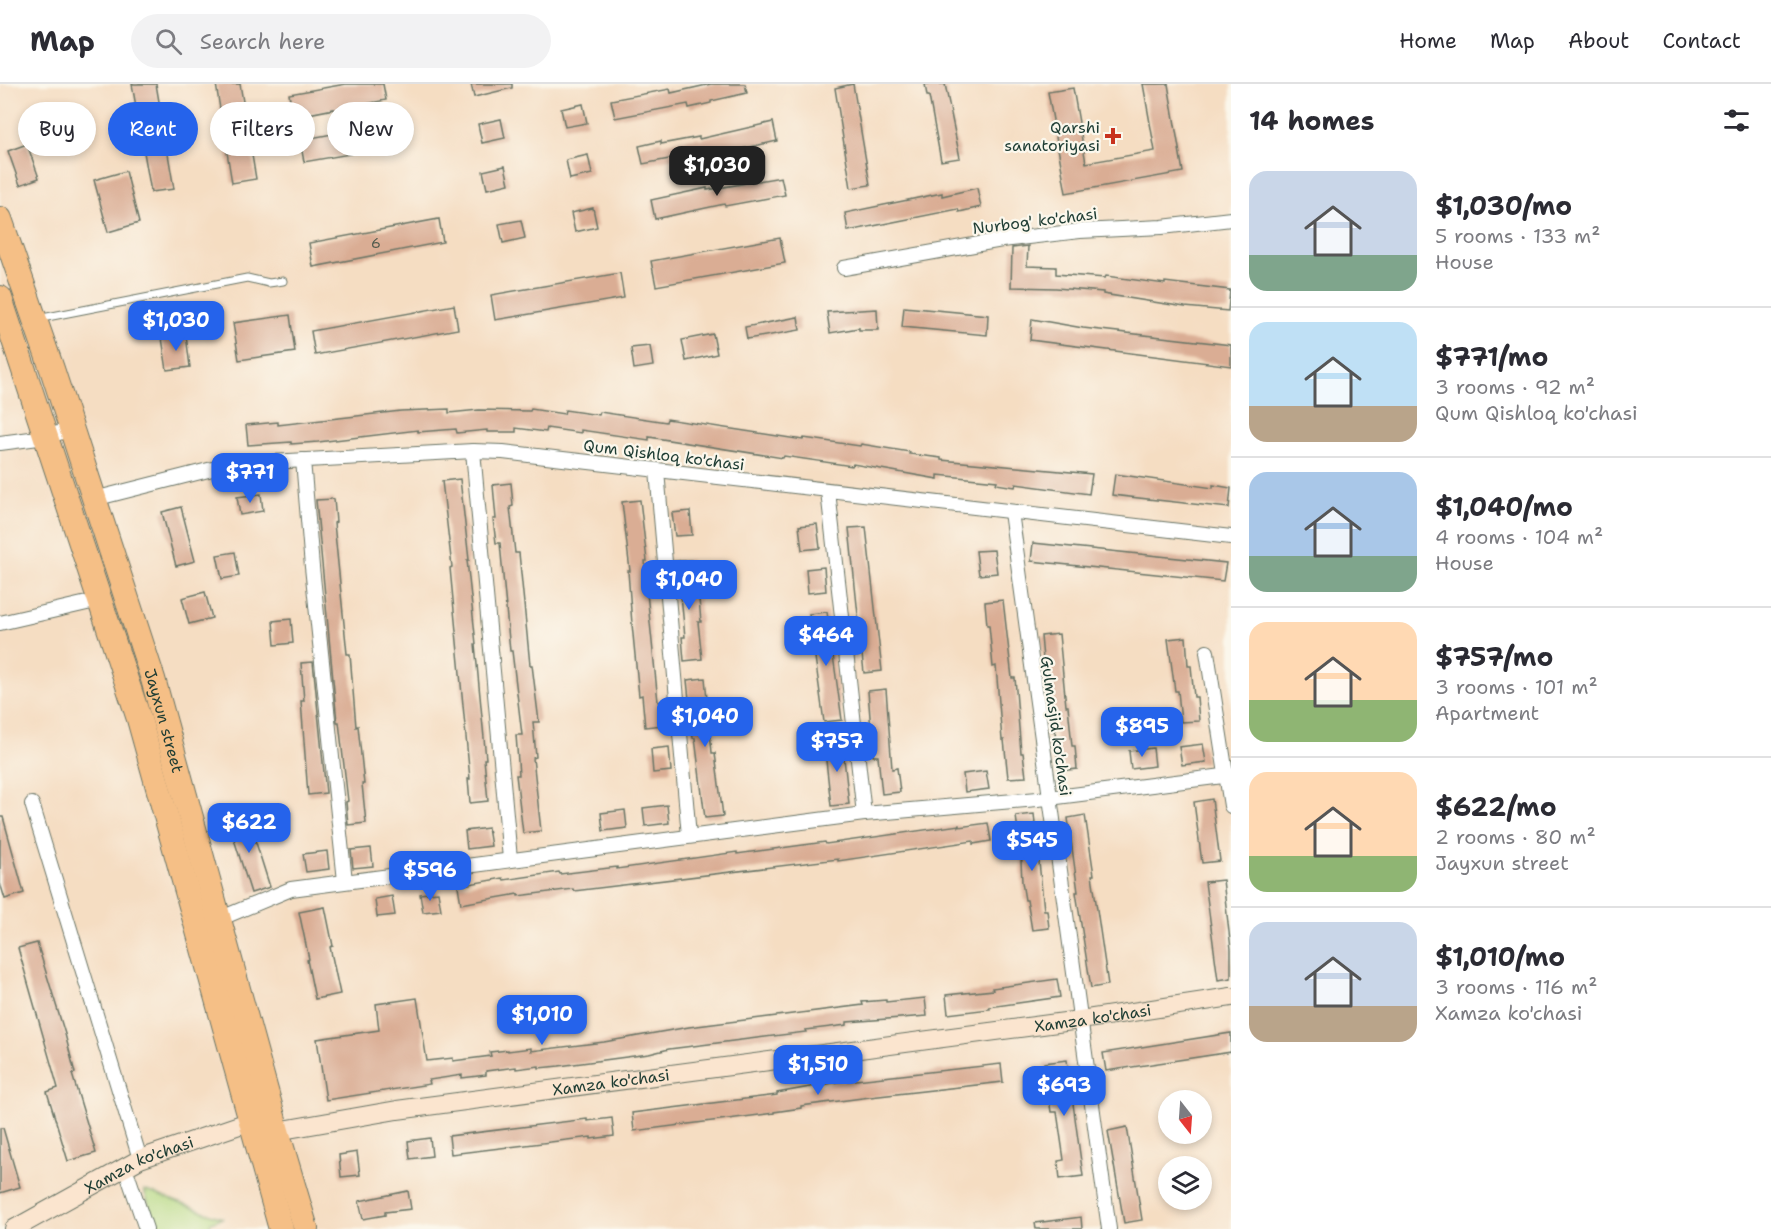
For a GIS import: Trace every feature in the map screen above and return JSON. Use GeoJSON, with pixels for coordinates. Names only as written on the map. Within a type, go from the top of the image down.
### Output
{"type":"FeatureCollection","features":[{"type":"Feature","properties":{"kind":"highway","name":"Jayxun street"},"geometry":{"type":"LineString","coordinates":[[0,219],[153,679],[306,1229]]}},
{"type":"Feature","properties":{"kind":"highway","name":"Jayxun street"},"geometry":{"type":"LineString","coordinates":[[0,298],[139,718],[281,1229]]}},
{"type":"Feature","properties":{"kind":"street","name":"Nurbog' ko'chasi"},"geometry":{"type":"LineString","coordinates":[[844,268],[1002,240],[1080,231],[1162,227],[1231,219]]}},
{"type":"Feature","properties":{"kind":"street"},"geometry":{"type":"LineString","coordinates":[[0,443],[46,437],[71,429]]}},
{"type":"Feature","properties":{"kind":"street"},"geometry":{"type":"LineString","coordinates":[[473,451],[510,859]]}},
{"type":"Feature","properties":{"kind":"street","name":"Qum Qishloq ko'chasi"},"geometry":{"type":"LineString","coordinates":[[94,499],[232,464],[473,451],[503,452],[1231,537]]}},
{"type":"Feature","properties":{"kind":"street"},"geometry":{"type":"LineString","coordinates":[[303,460],[345,881]]}},
{"type":"Feature","properties":{"kind":"street"},"geometry":{"type":"LineString","coordinates":[[657,471],[689,836]]}},
{"type":"Feature","properties":{"kind":"street"},"geometry":{"type":"LineString","coordinates":[[828,491],[864,814]]}},
{"type":"Feature","properties":{"kind":"street","name":"Gulmasjid ko'chasi"},"geometry":{"type":"LineString","coordinates":[[1011,512],[1110,1229]]}},
{"type":"Feature","properties":{"kind":"street"},"geometry":{"type":"LineString","coordinates":[[0,623],[100,600]]}},
{"type":"Feature","properties":{"kind":"street"},"geometry":{"type":"LineString","coordinates":[[1208,652],[1229,775],[1231,806]]}},
{"type":"Feature","properties":{"kind":"street"},"geometry":{"type":"LineString","coordinates":[[219,920],[291,889],[345,881],[864,814],[1049,798],[1229,775]]}},
{"type":"Feature","properties":{"kind":"street"},"geometry":{"type":"LineString","coordinates":[[32,804],[132,1163],[146,1229]]}},
{"type":"Feature","properties":{"kind":"street","name":"Xamza ko'chasi"},"geometry":{"type":"LineString","coordinates":[[277,1131],[408,1108],[1080,1020],[1231,997]]}},
{"type":"Feature","properties":{"kind":"street"},"geometry":{"type":"LineString","coordinates":[[251,1121],[277,1131]]}},
{"type":"Feature","properties":{"kind":"street","name":"Xamza ko'chasi"},"geometry":{"type":"LineString","coordinates":[[14,1229],[132,1163],[251,1121]]}},
{"type":"Feature","properties":{"kind":"lane"},"geometry":{"type":"LineString","coordinates":[[35,320],[247,278],[269,283],[283,281]]}},
{"type":"Feature","properties":{"kind":"green space"},"geometry":{"type":"Polygon","coordinates":[[[144,1190],[222,1218],[211,1222],[209,1229],[157,1229],[144,1190]]]}},
{"type":"Feature","properties":{"kind":"building"},"geometry":{"type":"Polygon","coordinates":[[[132,84],[156,84],[159,102],[135,102],[132,84]]]}},
{"type":"Feature","properties":{"kind":"building"},"geometry":{"type":"Polygon","coordinates":[[[216,84],[240,84],[243,102],[219,102],[216,84]]]}},
{"type":"Feature","properties":{"kind":"building"},"geometry":{"type":"Polygon","coordinates":[[[346,84],[383,84],[386,100],[327,102],[327,110],[315,113],[315,102],[290,102],[289,94],[346,84]]]}},
{"type":"Feature","properties":{"kind":"building"},"geometry":{"type":"Polygon","coordinates":[[[471,84],[512,84],[512,88],[474,97],[471,84]]]}},
{"type":"Feature","properties":{"kind":"building"},"geometry":{"type":"Polygon","coordinates":[[[711,84],[745,84],[747,93],[689,108],[688,104],[615,118],[611,100],[670,89],[671,93],[711,84]]]}},
{"type":"Feature","properties":{"kind":"building"},"geometry":{"type":"Polygon","coordinates":[[[853,84],[870,185],[851,188],[835,88],[853,84]]]}},
{"type":"Feature","properties":{"kind":"building"},"geometry":{"type":"Polygon","coordinates":[[[925,84],[945,84],[960,158],[941,161],[925,84]]]}},
{"type":"Feature","properties":{"kind":"building"},"geometry":{"type":"Polygon","coordinates":[[[1143,84],[1168,84],[1183,172],[1066,193],[1048,92],[1073,88],[1086,163],[1155,151],[1143,84]]]}},
{"type":"Feature","properties":{"kind":"building"},"geometry":{"type":"Polygon","coordinates":[[[583,104],[587,123],[565,127],[561,109],[583,104]]]}},
{"type":"Feature","properties":{"kind":"building"},"geometry":{"type":"Polygon","coordinates":[[[501,119],[505,138],[482,143],[478,124],[501,119]]]}},
{"type":"Feature","properties":{"kind":"building"},"geometry":{"type":"Polygon","coordinates":[[[773,122],[777,141],[719,154],[718,152],[680,160],[680,157],[643,164],[639,146],[661,141],[661,144],[699,137],[699,139],[773,122]]]}},
{"type":"Feature","properties":{"kind":"building"},"geometry":{"type":"Polygon","coordinates":[[[327,135],[327,156],[338,156],[304,162],[303,156],[315,156],[315,137],[327,135]]]}},
{"type":"Feature","properties":{"kind":"building"},"geometry":{"type":"Polygon","coordinates":[[[18,147],[18,156],[31,156],[39,178],[20,185],[8,151],[18,147]]]}},
{"type":"Feature","properties":{"kind":"building"},"geometry":{"type":"Polygon","coordinates":[[[588,155],[592,174],[570,179],[566,160],[588,155]]]}},
{"type":"Feature","properties":{"kind":"building"},"geometry":{"type":"Polygon","coordinates":[[[145,156],[168,156],[174,189],[151,192],[145,156]]]}},
{"type":"Feature","properties":{"kind":"building"},"geometry":{"type":"Polygon","coordinates":[[[228,156],[252,156],[256,179],[232,183],[228,156]]]}},
{"type":"Feature","properties":{"kind":"building"},"geometry":{"type":"Polygon","coordinates":[[[505,166],[509,184],[487,189],[483,171],[505,166]]]}},
{"type":"Feature","properties":{"kind":"building"},"geometry":{"type":"Polygon","coordinates":[[[126,171],[139,223],[108,232],[94,180],[126,171]]]}},
{"type":"Feature","properties":{"kind":"building"},"geometry":{"type":"Polygon","coordinates":[[[781,177],[785,195],[725,206],[724,204],[655,219],[651,200],[707,188],[707,190],[781,177]]]}},
{"type":"Feature","properties":{"kind":"building"},"geometry":{"type":"Polygon","coordinates":[[[977,188],[981,207],[959,212],[958,209],[848,231],[845,213],[977,188]]]}},
{"type":"Feature","properties":{"kind":"building"},"geometry":{"type":"Polygon","coordinates":[[[593,208],[597,227],[575,232],[571,213],[593,208]]]}},
{"type":"Feature","properties":{"kind":"building"},"geometry":{"type":"Polygon","coordinates":[[[439,219],[443,242],[313,267],[309,243],[439,219]]]}},
{"type":"Feature","properties":{"kind":"building"},"geometry":{"type":"Polygon","coordinates":[[[521,220],[525,238],[503,243],[499,224],[521,220]]]}},
{"type":"Feature","properties":{"kind":"building"},"geometry":{"type":"Polygon","coordinates":[[[780,238],[785,263],[656,286],[651,261],[780,238]]]}},
{"type":"Feature","properties":{"kind":"building"},"geometry":{"type":"Polygon","coordinates":[[[1028,246],[1027,266],[1056,267],[1056,274],[1105,278],[1106,276],[1230,290],[1228,311],[1185,307],[1103,294],[1103,292],[1011,287],[1012,248],[1028,246]]]}},
{"type":"Feature","properties":{"kind":"building"},"geometry":{"type":"Polygon","coordinates":[[[620,273],[624,298],[495,320],[491,295],[620,273]]]}},
{"type":"Feature","properties":{"kind":"building"},"geometry":{"type":"Polygon","coordinates":[[[454,305],[458,329],[315,355],[311,331],[454,305]]]}},
{"type":"Feature","properties":{"kind":"building"},"geometry":{"type":"Polygon","coordinates":[[[904,307],[988,315],[987,335],[902,327],[904,307]]]}},
{"type":"Feature","properties":{"kind":"building"},"geometry":{"type":"Polygon","coordinates":[[[877,309],[878,330],[859,330],[859,328],[830,333],[827,312],[877,309]]]}},
{"type":"Feature","properties":{"kind":"building"},"geometry":{"type":"Polygon","coordinates":[[[290,315],[295,352],[239,360],[233,323],[290,315]]]}},
{"type":"Feature","properties":{"kind":"building"},"geometry":{"type":"Polygon","coordinates":[[[798,317],[800,330],[747,339],[745,327],[798,317]]]}},
{"type":"Feature","properties":{"kind":"building"},"geometry":{"type":"Polygon","coordinates":[[[1032,319],[1083,328],[1231,345],[1231,366],[1030,340],[1032,319]]]}},
{"type":"Feature","properties":{"kind":"building"},"geometry":{"type":"Polygon","coordinates":[[[713,334],[717,354],[686,361],[682,340],[713,334]]]}},
{"type":"Feature","properties":{"kind":"building"},"geometry":{"type":"Polygon","coordinates":[[[186,335],[190,367],[167,370],[162,338],[186,335]]]}},
{"type":"Feature","properties":{"kind":"building"},"geometry":{"type":"Polygon","coordinates":[[[650,346],[653,366],[634,369],[631,348],[650,346]]]}},
{"type":"Feature","properties":{"kind":"building"},"geometry":{"type":"Polygon","coordinates":[[[449,409],[449,413],[479,410],[530,411],[531,409],[564,414],[565,410],[599,415],[600,412],[666,422],[667,419],[803,440],[804,438],[860,446],[861,444],[941,458],[941,460],[1092,474],[1089,494],[1016,484],[1015,487],[996,484],[997,481],[938,475],[938,479],[853,464],[852,466],[784,456],[783,458],[649,437],[649,440],[581,430],[581,433],[547,428],[546,432],[516,428],[516,432],[487,432],[487,430],[457,433],[456,429],[418,432],[418,430],[318,442],[248,445],[246,425],[278,422],[278,425],[401,411],[449,409]]]}},
{"type":"Feature","properties":{"kind":"building"},"geometry":{"type":"Polygon","coordinates":[[[1115,474],[1213,488],[1213,485],[1231,488],[1229,508],[1112,495],[1115,474]]]}},
{"type":"Feature","properties":{"kind":"building"},"geometry":{"type":"Polygon","coordinates":[[[460,479],[469,560],[467,560],[488,801],[470,803],[468,779],[470,779],[450,568],[452,567],[442,481],[460,479]]]}},
{"type":"Feature","properties":{"kind":"building"},"geometry":{"type":"Polygon","coordinates":[[[511,483],[513,506],[510,507],[515,553],[519,553],[530,665],[532,665],[539,722],[533,722],[536,757],[533,758],[541,831],[523,833],[516,775],[519,775],[516,735],[522,735],[512,651],[510,651],[500,543],[496,543],[493,519],[496,519],[493,485],[511,483]]]}},
{"type":"Feature","properties":{"kind":"building"},"geometry":{"type":"Polygon","coordinates":[[[261,494],[263,511],[240,515],[237,497],[261,494]]]}},
{"type":"Feature","properties":{"kind":"building"},"geometry":{"type":"Polygon","coordinates":[[[334,499],[336,522],[334,523],[347,654],[350,654],[356,727],[358,726],[366,823],[348,825],[346,802],[348,801],[339,722],[337,722],[316,500],[334,499]]]}},
{"type":"Feature","properties":{"kind":"building"},"geometry":{"type":"Polygon","coordinates":[[[640,500],[658,702],[661,702],[663,725],[645,727],[642,695],[639,696],[628,571],[630,571],[622,502],[640,500]]]}},
{"type":"Feature","properties":{"kind":"building"},"geometry":{"type":"Polygon","coordinates":[[[181,507],[195,561],[176,566],[162,512],[181,507]]]}},
{"type":"Feature","properties":{"kind":"building"},"geometry":{"type":"Polygon","coordinates":[[[690,511],[692,535],[675,536],[672,513],[690,511]]]}},
{"type":"Feature","properties":{"kind":"building"},"geometry":{"type":"Polygon","coordinates":[[[817,524],[820,548],[802,550],[799,526],[817,524]]]}},
{"type":"Feature","properties":{"kind":"building"},"geometry":{"type":"Polygon","coordinates":[[[866,527],[882,671],[864,673],[849,528],[866,527]]]}},
{"type":"Feature","properties":{"kind":"building"},"geometry":{"type":"Polygon","coordinates":[[[1033,543],[1226,563],[1223,581],[1031,561],[1033,543]]]}},
{"type":"Feature","properties":{"kind":"building"},"geometry":{"type":"Polygon","coordinates":[[[994,550],[997,573],[979,575],[976,551],[994,550]]]}},
{"type":"Feature","properties":{"kind":"building"},"geometry":{"type":"Polygon","coordinates":[[[235,552],[239,576],[222,579],[217,555],[235,552]]]}},
{"type":"Feature","properties":{"kind":"building"},"geometry":{"type":"Polygon","coordinates":[[[691,560],[695,599],[699,599],[701,622],[698,622],[702,659],[684,661],[682,637],[685,637],[680,585],[676,585],[674,561],[691,560]]]}},
{"type":"Feature","properties":{"kind":"building"},"geometry":{"type":"Polygon","coordinates":[[[824,567],[826,591],[808,593],[806,569],[824,567]]]}},
{"type":"Feature","properties":{"kind":"building"},"geometry":{"type":"Polygon","coordinates":[[[205,592],[212,618],[189,624],[182,598],[205,592]]]}},
{"type":"Feature","properties":{"kind":"building"},"geometry":{"type":"Polygon","coordinates":[[[1003,600],[1012,678],[1015,678],[1021,753],[1023,753],[1026,777],[1008,778],[1004,740],[1002,740],[996,666],[993,667],[989,625],[987,625],[985,602],[1003,600]]]}},
{"type":"Feature","properties":{"kind":"building"},"geometry":{"type":"Polygon","coordinates":[[[827,612],[842,720],[824,722],[809,614],[827,612]]]}},
{"type":"Feature","properties":{"kind":"building"},"geometry":{"type":"Polygon","coordinates":[[[291,619],[293,643],[275,645],[273,621],[291,619]]]}},
{"type":"Feature","properties":{"kind":"building"},"geometry":{"type":"Polygon","coordinates":[[[1059,634],[1066,706],[1068,706],[1072,746],[1075,746],[1077,769],[1059,771],[1055,731],[1052,731],[1048,693],[1046,693],[1041,636],[1059,634]]]}},
{"type":"Feature","properties":{"kind":"building"},"geometry":{"type":"Polygon","coordinates":[[[1186,637],[1188,666],[1191,666],[1199,721],[1181,722],[1178,691],[1175,691],[1168,639],[1186,637]]]}},
{"type":"Feature","properties":{"kind":"building"},"geometry":{"type":"Polygon","coordinates":[[[313,662],[326,793],[308,795],[301,701],[304,701],[301,663],[313,662]]]}},
{"type":"Feature","properties":{"kind":"building"},"geometry":{"type":"Polygon","coordinates":[[[705,678],[712,753],[715,753],[723,816],[705,818],[687,680],[705,678]]]}},
{"type":"Feature","properties":{"kind":"building"},"geometry":{"type":"Polygon","coordinates":[[[886,689],[892,769],[897,768],[900,792],[882,794],[878,756],[873,756],[868,691],[886,689]]]}},
{"type":"Feature","properties":{"kind":"building"},"geometry":{"type":"Polygon","coordinates":[[[842,740],[849,804],[831,806],[824,742],[842,740]]]}},
{"type":"Feature","properties":{"kind":"building"},"geometry":{"type":"Polygon","coordinates":[[[1203,744],[1206,762],[1182,765],[1179,747],[1203,744]]]}},
{"type":"Feature","properties":{"kind":"building"},"geometry":{"type":"Polygon","coordinates":[[[669,747],[671,771],[653,773],[651,749],[669,747]]]}},
{"type":"Feature","properties":{"kind":"building"},"geometry":{"type":"Polygon","coordinates":[[[1153,748],[1155,766],[1131,769],[1129,751],[1153,748]]]}},
{"type":"Feature","properties":{"kind":"building"},"geometry":{"type":"Polygon","coordinates":[[[986,771],[989,789],[965,792],[963,774],[986,771]]]}},
{"type":"Feature","properties":{"kind":"building"},"geometry":{"type":"Polygon","coordinates":[[[1212,799],[1220,861],[1202,863],[1194,802],[1212,799]]]}},
{"type":"Feature","properties":{"kind":"building"},"geometry":{"type":"Polygon","coordinates":[[[667,805],[669,823],[645,826],[643,808],[667,805]]]}},
{"type":"Feature","properties":{"kind":"building"},"geometry":{"type":"Polygon","coordinates":[[[625,810],[627,828],[603,831],[601,813],[625,810]]]}},
{"type":"Feature","properties":{"kind":"building"},"geometry":{"type":"Polygon","coordinates":[[[247,814],[270,887],[251,893],[228,820],[247,814]]]}},
{"type":"Feature","properties":{"kind":"building"},"geometry":{"type":"Polygon","coordinates":[[[1034,814],[1044,910],[1047,910],[1049,928],[1032,930],[1022,882],[1022,861],[1016,816],[1034,814]]]}},
{"type":"Feature","properties":{"kind":"building"},"geometry":{"type":"Polygon","coordinates":[[[1085,815],[1108,985],[1091,988],[1076,892],[1078,892],[1068,818],[1085,815]]]}},
{"type":"Feature","properties":{"kind":"building"},"geometry":{"type":"Polygon","coordinates":[[[0,817],[3,817],[24,893],[5,899],[0,883],[0,817]]]}},
{"type":"Feature","properties":{"kind":"building"},"geometry":{"type":"Polygon","coordinates":[[[988,823],[991,841],[973,844],[973,841],[838,861],[838,859],[574,891],[573,889],[518,896],[518,894],[461,904],[458,886],[503,878],[504,880],[559,872],[560,874],[617,867],[617,869],[737,852],[737,854],[825,842],[826,844],[988,823]]]}},
{"type":"Feature","properties":{"kind":"building"},"geometry":{"type":"Polygon","coordinates":[[[488,828],[491,846],[467,849],[465,831],[488,828]]]}},
{"type":"Feature","properties":{"kind":"building"},"geometry":{"type":"Polygon","coordinates":[[[371,848],[373,866],[353,868],[351,850],[371,848]]]}},
{"type":"Feature","properties":{"kind":"building"},"geometry":{"type":"Polygon","coordinates":[[[327,851],[329,869],[306,872],[303,854],[327,851]]]}},
{"type":"Feature","properties":{"kind":"building"},"geometry":{"type":"Polygon","coordinates":[[[1223,880],[1231,949],[1231,978],[1218,980],[1205,882],[1223,880]]]}},
{"type":"Feature","properties":{"kind":"building"},"geometry":{"type":"Polygon","coordinates":[[[438,892],[441,910],[423,912],[420,894],[438,892]]]}},
{"type":"Feature","properties":{"kind":"building"},"geometry":{"type":"Polygon","coordinates":[[[392,896],[395,915],[377,917],[375,899],[392,896]]]}},
{"type":"Feature","properties":{"kind":"building"},"geometry":{"type":"Polygon","coordinates":[[[325,907],[333,946],[330,947],[340,994],[315,999],[299,912],[325,907]]]}},
{"type":"Feature","properties":{"kind":"building"},"geometry":{"type":"Polygon","coordinates":[[[37,943],[65,1034],[75,1073],[72,1074],[96,1153],[68,1161],[47,1092],[58,1088],[18,948],[37,943]]]}},
{"type":"Feature","properties":{"kind":"building"},"geometry":{"type":"Polygon","coordinates":[[[1057,979],[1060,997],[948,1014],[946,995],[1057,979]]]}},
{"type":"Feature","properties":{"kind":"building"},"geometry":{"type":"Polygon","coordinates":[[[417,998],[427,1061],[453,1058],[453,1061],[491,1056],[490,1052],[531,1048],[531,1051],[604,1042],[689,1027],[863,1005],[862,1002],[925,998],[927,1016],[847,1022],[847,1025],[805,1030],[806,1032],[669,1049],[649,1054],[559,1066],[516,1069],[516,1067],[486,1071],[486,1075],[462,1078],[462,1075],[429,1080],[430,1084],[326,1100],[317,1039],[379,1030],[376,1004],[417,998]]]}},
{"type":"Feature","properties":{"kind":"building"},"geometry":{"type":"Polygon","coordinates":[[[1231,1033],[1231,1052],[1106,1071],[1103,1053],[1231,1033]]]}},
{"type":"Feature","properties":{"kind":"building"},"geometry":{"type":"Polygon","coordinates":[[[1067,1060],[1083,1176],[1060,1179],[1058,1161],[1064,1160],[1057,1112],[1051,1112],[1044,1063],[1067,1060]]]}},
{"type":"Feature","properties":{"kind":"building"},"geometry":{"type":"Polygon","coordinates":[[[1001,1064],[1003,1082],[801,1106],[801,1108],[774,1113],[634,1131],[632,1113],[777,1095],[777,1093],[838,1082],[1001,1064]]]}},
{"type":"Feature","properties":{"kind":"building"},"geometry":{"type":"Polygon","coordinates":[[[612,1118],[614,1136],[451,1154],[449,1136],[612,1118]]]}},
{"type":"Feature","properties":{"kind":"building"},"geometry":{"type":"Polygon","coordinates":[[[1127,1127],[1142,1220],[1124,1223],[1108,1131],[1127,1127]]]}},
{"type":"Feature","properties":{"kind":"building"},"geometry":{"type":"Polygon","coordinates":[[[0,1128],[3,1128],[20,1187],[0,1193],[0,1128]]]}},
{"type":"Feature","properties":{"kind":"building"},"geometry":{"type":"Polygon","coordinates":[[[430,1138],[432,1156],[410,1159],[408,1141],[430,1138]]]}},
{"type":"Feature","properties":{"kind":"building"},"geometry":{"type":"Polygon","coordinates":[[[357,1152],[360,1175],[341,1177],[339,1155],[357,1152]]]}},
{"type":"Feature","properties":{"kind":"building"},"geometry":{"type":"Polygon","coordinates":[[[408,1191],[411,1209],[385,1212],[385,1215],[363,1219],[359,1201],[408,1191]]]}},
{"type":"Feature","properties":{"kind":"building"},"geometry":{"type":"Polygon","coordinates":[[[1081,1217],[1082,1229],[1036,1229],[1035,1223],[1081,1217]]]}},
{"type":"Feature","properties":{"kind":"place","name":"Qarshi sanatoriyasi"},"geometry":{"type":"Point","coordinates":[1113,136]}}]}
